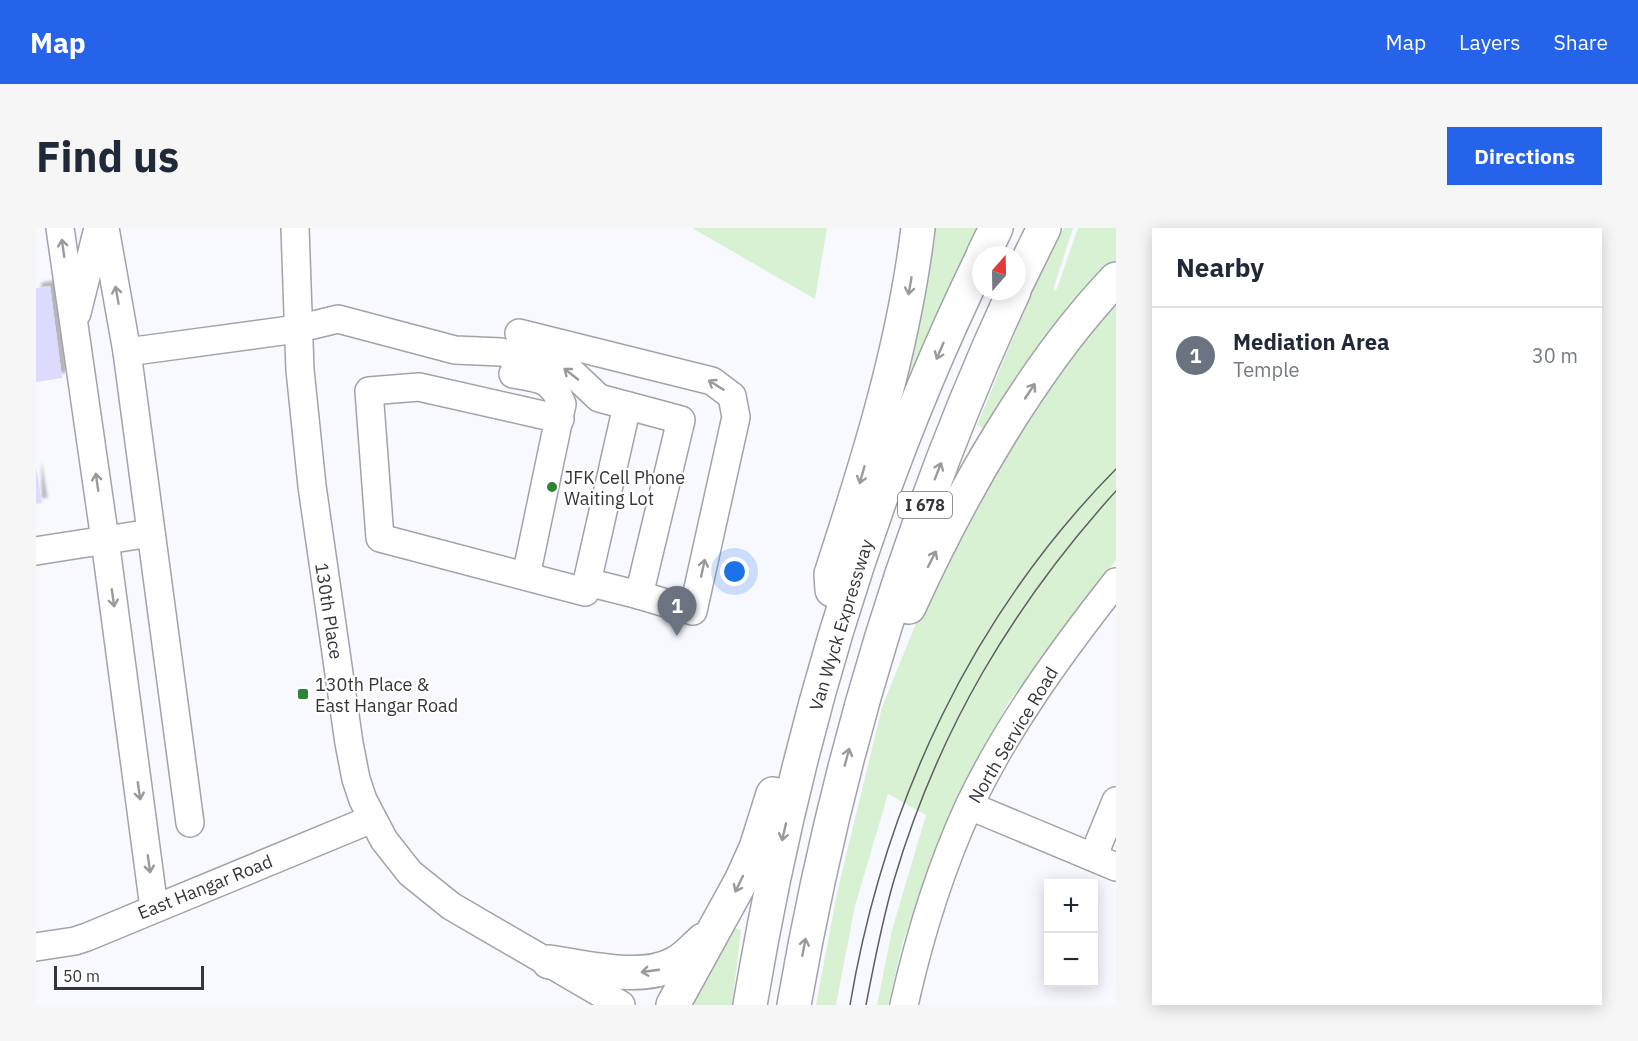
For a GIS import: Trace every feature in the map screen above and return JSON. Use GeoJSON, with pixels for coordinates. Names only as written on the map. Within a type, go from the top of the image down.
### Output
{"type":"FeatureCollection","features":[{"type":"Feature","properties":{"kind":"highway"},"geometry":{"type":"LineString","coordinates":[[835,640],[831,574],[884,401],[906,303],[918,228]]}},
{"type":"Feature","properties":{"kind":"highway"},"geometry":{"type":"LineString","coordinates":[[987,246],[996,228]]}},
{"type":"Feature","properties":{"kind":"highway"},"geometry":{"type":"LineString","coordinates":[[1026,265],[1044,228]]}},
{"type":"Feature","properties":{"kind":"highway"},"geometry":{"type":"LineString","coordinates":[[855,727],[930,563],[988,456],[1046,366],[1116,279]]}},
{"type":"Feature","properties":{"kind":"highway","name":"Van Wyck Expressway"},"geometry":{"type":"LineString","coordinates":[[750,1005],[788,813],[825,674],[856,570],[900,449],[972,280]]}},
{"type":"Feature","properties":{"kind":"highway","name":"I 678"},"geometry":{"type":"LineString","coordinates":[[794,1005],[818,880],[855,727],[886,622],[932,485],[969,392],[1010,300]]}},
{"type":"Feature","properties":{"kind":"highway"},"geometry":{"type":"LineString","coordinates":[[674,1005],[749,864],[766,810],[825,674]]}},
{"type":"Feature","properties":{"kind":"highway"},"geometry":{"type":"LineString","coordinates":[[549,962],[622,972],[658,970],[676,963],[715,928]]}},
{"type":"Feature","properties":{"kind":"street"},"geometry":{"type":"LineString","coordinates":[[60,228],[105,540],[154,908]]}},
{"type":"Feature","properties":{"kind":"street"},"geometry":{"type":"LineString","coordinates":[[74,325],[98,228]]}},
{"type":"Feature","properties":{"kind":"street"},"geometry":{"type":"LineString","coordinates":[[105,228],[127,352],[190,823]]}},
{"type":"Feature","properties":{"kind":"street","name":"130th Place"},"geometry":{"type":"LineString","coordinates":[[295,228],[297,329],[312,486],[356,779],[372,819],[396,858],[423,886],[466,916],[621,1005]]}},
{"type":"Feature","properties":{"kind":"street"},"geometry":{"type":"LineString","coordinates":[[127,352],[297,329],[338,319],[454,350],[501,352],[567,368],[599,398],[681,420],[639,596]]}},
{"type":"Feature","properties":{"kind":"street"},"geometry":{"type":"LineString","coordinates":[[519,333],[712,381],[732,396],[736,417],[693,611],[587,582]]}},
{"type":"Feature","properties":{"kind":"street"},"geometry":{"type":"LineString","coordinates":[[454,350],[486,368],[544,381],[556,390],[562,404],[526,576]]}},
{"type":"Feature","properties":{"kind":"street"},"geometry":{"type":"LineString","coordinates":[[560,419],[419,387],[369,391],[380,538],[585,592],[623,405],[629,361]]}},
{"type":"Feature","properties":{"kind":"street"},"geometry":{"type":"LineString","coordinates":[[36,551],[151,533]]}},
{"type":"Feature","properties":{"kind":"street","name":"North Service Road"},"geometry":{"type":"LineString","coordinates":[[904,1005],[922,933],[970,806],[1026,707],[1071,640],[1116,582]]}},
{"type":"Feature","properties":{"kind":"street"},"geometry":{"type":"LineString","coordinates":[[970,806],[1105,862],[1116,801]]}},
{"type":"Feature","properties":{"kind":"street","name":"East Hangar Road"},"geometry":{"type":"LineString","coordinates":[[36,947],[75,941],[372,819]]}},
{"type":"Feature","properties":{"kind":"green space"},"geometry":{"type":"Polygon","coordinates":[[[692,228],[827,228],[815,299],[692,228]]]}},
{"type":"Feature","properties":{"kind":"green space"},"geometry":{"type":"Polygon","coordinates":[[[931,228],[980,228],[926,339],[883,440],[931,228]]]}},
{"type":"Feature","properties":{"kind":"green space"},"geometry":{"type":"Polygon","coordinates":[[[1064,228],[1073,228],[1053,290],[1056,291],[1078,228],[1116,228],[1116,265],[1041,350],[984,428],[977,425],[1035,285],[1064,228]]]}},
{"type":"Feature","properties":{"kind":"green space"},"geometry":{"type":"Polygon","coordinates":[[[1116,302],[1116,560],[1008,703],[939,839],[903,942],[888,1005],[877,1005],[892,930],[926,815],[888,794],[855,906],[836,1005],[816,1005],[837,893],[882,707],[936,574],[1017,429],[1116,302]]]}},
{"type":"Feature","properties":{"kind":"green space"},"geometry":{"type":"Polygon","coordinates":[[[732,927],[741,930],[732,1005],[685,1005],[732,927]]]}},
{"type":"Feature","properties":{"kind":"building"},"geometry":{"type":"Polygon","coordinates":[[[50,286],[62,378],[36,382],[36,288],[50,286]]]}},
{"type":"Feature","properties":{"kind":"building"},"geometry":{"type":"Polygon","coordinates":[[[36,467],[42,503],[36,504],[36,467]]]}},
{"type":"Feature","properties":{"kind":"tram line"},"geometry":{"type":"LineString","coordinates":[[850,1005],[865,930],[886,857],[911,785],[942,716],[978,649],[1018,586],[1065,526],[1116,469]]}},
{"type":"Feature","properties":{"kind":"tram line"},"geometry":{"type":"LineString","coordinates":[[866,1005],[894,880],[912,825],[956,722],[982,673],[1012,625],[1078,535],[1116,491]]}},
{"type":"Feature","properties":{"kind":"place","name":"JFK Cell Phone Waiting Lot"},"geometry":{"type":"Point","coordinates":[552,487]}},
{"type":"Feature","properties":{"kind":"place","name":"Mediation Area"},"geometry":{"type":"Point","coordinates":[677,636]}},
{"type":"Feature","properties":{"kind":"place","name":"130th Place & East Hangar Road"},"geometry":{"type":"Point","coordinates":[303,694]}}]}
